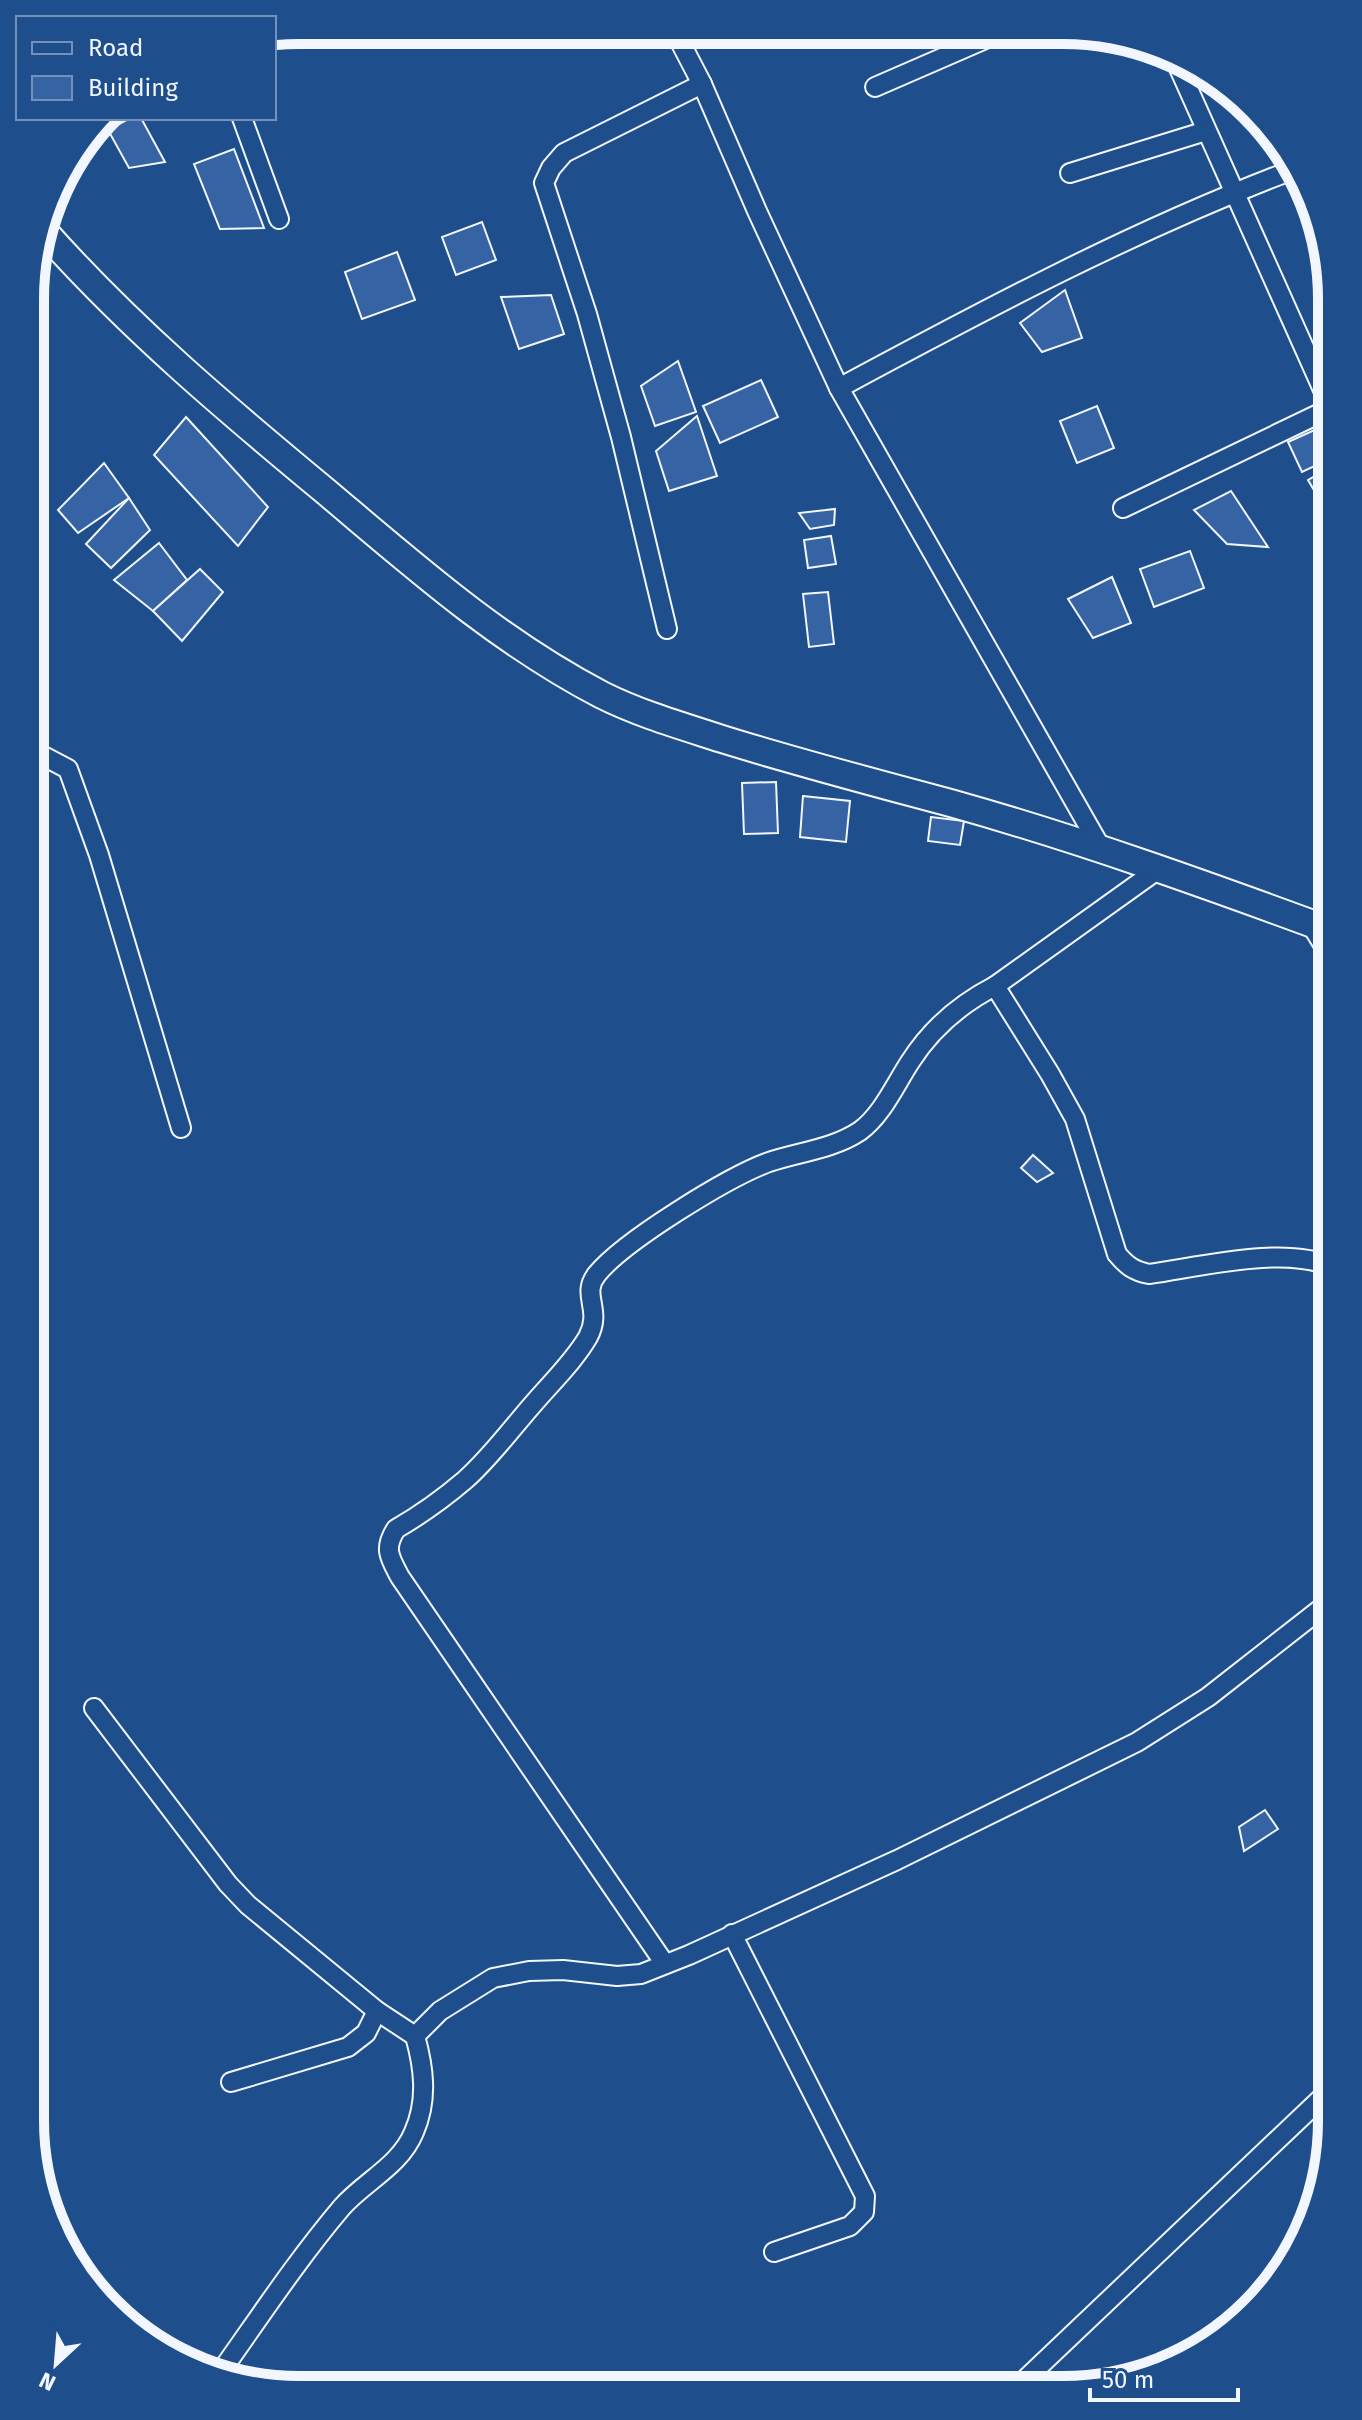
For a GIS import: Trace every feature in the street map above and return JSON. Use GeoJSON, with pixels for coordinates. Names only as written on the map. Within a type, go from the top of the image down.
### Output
{"type":"FeatureCollection","features":[{"type":"Feature","properties":{"kind":"main road"},"geometry":{"type":"LineString","coordinates":[[52,239],[115,308],[247,426],[440,588],[498,633],[604,696],[665,721],[763,752],[1101,848],[1318,926]]}},
{"type":"Feature","properties":{"kind":"street"},"geometry":{"type":"LineString","coordinates":[[681,44],[839,388],[1101,848]]}},
{"type":"Feature","properties":{"kind":"street"},"geometry":{"type":"LineString","coordinates":[[875,87],[974,44]]}},
{"type":"Feature","properties":{"kind":"street"},"geometry":{"type":"LineString","coordinates":[[1181,73],[1318,380]]}},
{"type":"Feature","properties":{"kind":"street"},"geometry":{"type":"LineString","coordinates":[[667,629],[621,437],[587,314],[544,183],[551,168],[564,153],[702,84]]}},
{"type":"Feature","properties":{"kind":"street"},"geometry":{"type":"LineString","coordinates":[[243,120],[279,219]]}},
{"type":"Feature","properties":{"kind":"street"},"geometry":{"type":"LineString","coordinates":[[1070,173],[1206,131]]}},
{"type":"Feature","properties":{"kind":"street"},"geometry":{"type":"LineString","coordinates":[[839,388],[1024,289],[1234,192],[1284,173]]}},
{"type":"Feature","properties":{"kind":"street"},"geometry":{"type":"LineString","coordinates":[[1123,508],[1318,415]]}},
{"type":"Feature","properties":{"kind":"street"},"geometry":{"type":"LineString","coordinates":[[44,756],[68,769],[99,855],[181,1128]]}},
{"type":"Feature","properties":{"kind":"street"},"geometry":{"type":"LineString","coordinates":[[665,1964],[400,1577],[389,1555],[389,1541],[396,1529],[467,1478],[559,1375],[588,1337],[595,1311],[590,1296],[591,1283],[621,1251],[729,1181],[768,1163],[849,1138],[876,1115],[932,1033],[968,1000],[995,986],[1160,868]]}},
{"type":"Feature","properties":{"kind":"street"},"geometry":{"type":"LineString","coordinates":[[995,986],[1075,1119],[1117,1254],[1126,1265],[1149,1274],[1284,1256],[1317,1261]]}},
{"type":"Feature","properties":{"kind":"street"},"geometry":{"type":"LineString","coordinates":[[415,2036],[440,2011],[493,1978],[529,1971],[563,1970],[617,1976],[641,1974],[897,1860],[1137,1742],[1208,1697],[1317,1612]]}},
{"type":"Feature","properties":{"kind":"street"},"geometry":{"type":"LineString","coordinates":[[94,1708],[238,1895],[377,2011],[415,2036],[424,2075],[423,2096],[414,2132],[404,2151],[346,2202],[300,2256],[226,2365]]}},
{"type":"Feature","properties":{"kind":"street"},"geometry":{"type":"LineString","coordinates":[[732,1934],[865,2196],[864,2212],[850,2226],[774,2252]]}},
{"type":"Feature","properties":{"kind":"street"},"geometry":{"type":"LineString","coordinates":[[231,2082],[348,2047],[366,2033],[377,2011]]}},
{"type":"Feature","properties":{"kind":"street"},"geometry":{"type":"LineString","coordinates":[[1029,2376],[1317,2102]]}},
{"type":"Feature","properties":{"kind":"building"},"geometry":{"type":"Polygon","coordinates":[[[126,120],[142,120],[165,162],[129,168],[108,130],[126,120]]]}},
{"type":"Feature","properties":{"kind":"building"},"geometry":{"type":"Polygon","coordinates":[[[234,149],[264,228],[220,229],[194,164],[234,149]]]}},
{"type":"Feature","properties":{"kind":"building"},"geometry":{"type":"Polygon","coordinates":[[[482,222],[496,260],[456,275],[442,237],[482,222]]]}},
{"type":"Feature","properties":{"kind":"building"},"geometry":{"type":"Polygon","coordinates":[[[397,252],[415,300],[362,319],[345,272],[397,252]]]}},
{"type":"Feature","properties":{"kind":"building"},"geometry":{"type":"Polygon","coordinates":[[[1065,290],[1082,338],[1042,352],[1020,323],[1065,290]]]}},
{"type":"Feature","properties":{"kind":"building"},"geometry":{"type":"Polygon","coordinates":[[[551,295],[564,334],[519,349],[501,297],[551,295]]]}},
{"type":"Feature","properties":{"kind":"building"},"geometry":{"type":"Polygon","coordinates":[[[678,361],[696,412],[655,426],[641,386],[678,361]]]}},
{"type":"Feature","properties":{"kind":"building"},"geometry":{"type":"Polygon","coordinates":[[[761,380],[778,417],[720,443],[703,406],[761,380]]]}},
{"type":"Feature","properties":{"kind":"building"},"geometry":{"type":"Polygon","coordinates":[[[1097,406],[1114,448],[1077,463],[1060,421],[1097,406]]]}},
{"type":"Feature","properties":{"kind":"building"},"geometry":{"type":"Polygon","coordinates":[[[697,416],[717,476],[669,491],[656,451],[697,416]]]}},
{"type":"Feature","properties":{"kind":"building"},"geometry":{"type":"Polygon","coordinates":[[[186,417],[268,507],[238,546],[154,455],[186,417]]]}},
{"type":"Feature","properties":{"kind":"building"},"geometry":{"type":"Polygon","coordinates":[[[1318,428],[1318,465],[1302,472],[1288,442],[1318,428]]]}},
{"type":"Feature","properties":{"kind":"building"},"geometry":{"type":"Polygon","coordinates":[[[104,463],[129,498],[78,533],[58,510],[104,463]]]}},
{"type":"Feature","properties":{"kind":"building"},"geometry":{"type":"Polygon","coordinates":[[[1318,474],[1318,497],[1308,480],[1318,474]]]}},
{"type":"Feature","properties":{"kind":"building"},"geometry":{"type":"Polygon","coordinates":[[[1231,491],[1268,547],[1227,544],[1194,510],[1231,491]]]}},
{"type":"Feature","properties":{"kind":"building"},"geometry":{"type":"Polygon","coordinates":[[[129,498],[150,530],[111,568],[86,544],[129,498]]]}},
{"type":"Feature","properties":{"kind":"building"},"geometry":{"type":"Polygon","coordinates":[[[835,509],[834,525],[810,529],[799,513],[835,509]]]}},
{"type":"Feature","properties":{"kind":"building"},"geometry":{"type":"Polygon","coordinates":[[[831,536],[836,564],[808,568],[804,540],[831,536]]]}},
{"type":"Feature","properties":{"kind":"building"},"geometry":{"type":"Polygon","coordinates":[[[159,543],[187,580],[153,611],[114,580],[159,543]]]}},
{"type":"Feature","properties":{"kind":"building"},"geometry":{"type":"Polygon","coordinates":[[[1190,551],[1204,588],[1154,607],[1140,569],[1190,551]]]}},
{"type":"Feature","properties":{"kind":"building"},"geometry":{"type":"Polygon","coordinates":[[[200,569],[223,592],[182,641],[153,611],[200,569]]]}},
{"type":"Feature","properties":{"kind":"building"},"geometry":{"type":"Polygon","coordinates":[[[1112,577],[1131,623],[1093,638],[1068,599],[1112,577]]]}},
{"type":"Feature","properties":{"kind":"building"},"geometry":{"type":"Polygon","coordinates":[[[828,592],[834,644],[809,647],[803,594],[828,592]]]}},
{"type":"Feature","properties":{"kind":"building"},"geometry":{"type":"Polygon","coordinates":[[[776,782],[778,833],[744,834],[742,783],[776,782]]]}},
{"type":"Feature","properties":{"kind":"building"},"geometry":{"type":"Polygon","coordinates":[[[803,796],[850,801],[846,842],[800,837],[803,796]]]}},
{"type":"Feature","properties":{"kind":"building"},"geometry":{"type":"Polygon","coordinates":[[[931,817],[964,821],[960,845],[928,841],[931,817]]]}},
{"type":"Feature","properties":{"kind":"building"},"geometry":{"type":"Polygon","coordinates":[[[1033,1155],[1053,1173],[1037,1182],[1021,1168],[1033,1155]]]}},
{"type":"Feature","properties":{"kind":"building"},"geometry":{"type":"Polygon","coordinates":[[[1265,1810],[1278,1829],[1244,1851],[1239,1827],[1265,1810]]]}}]}
